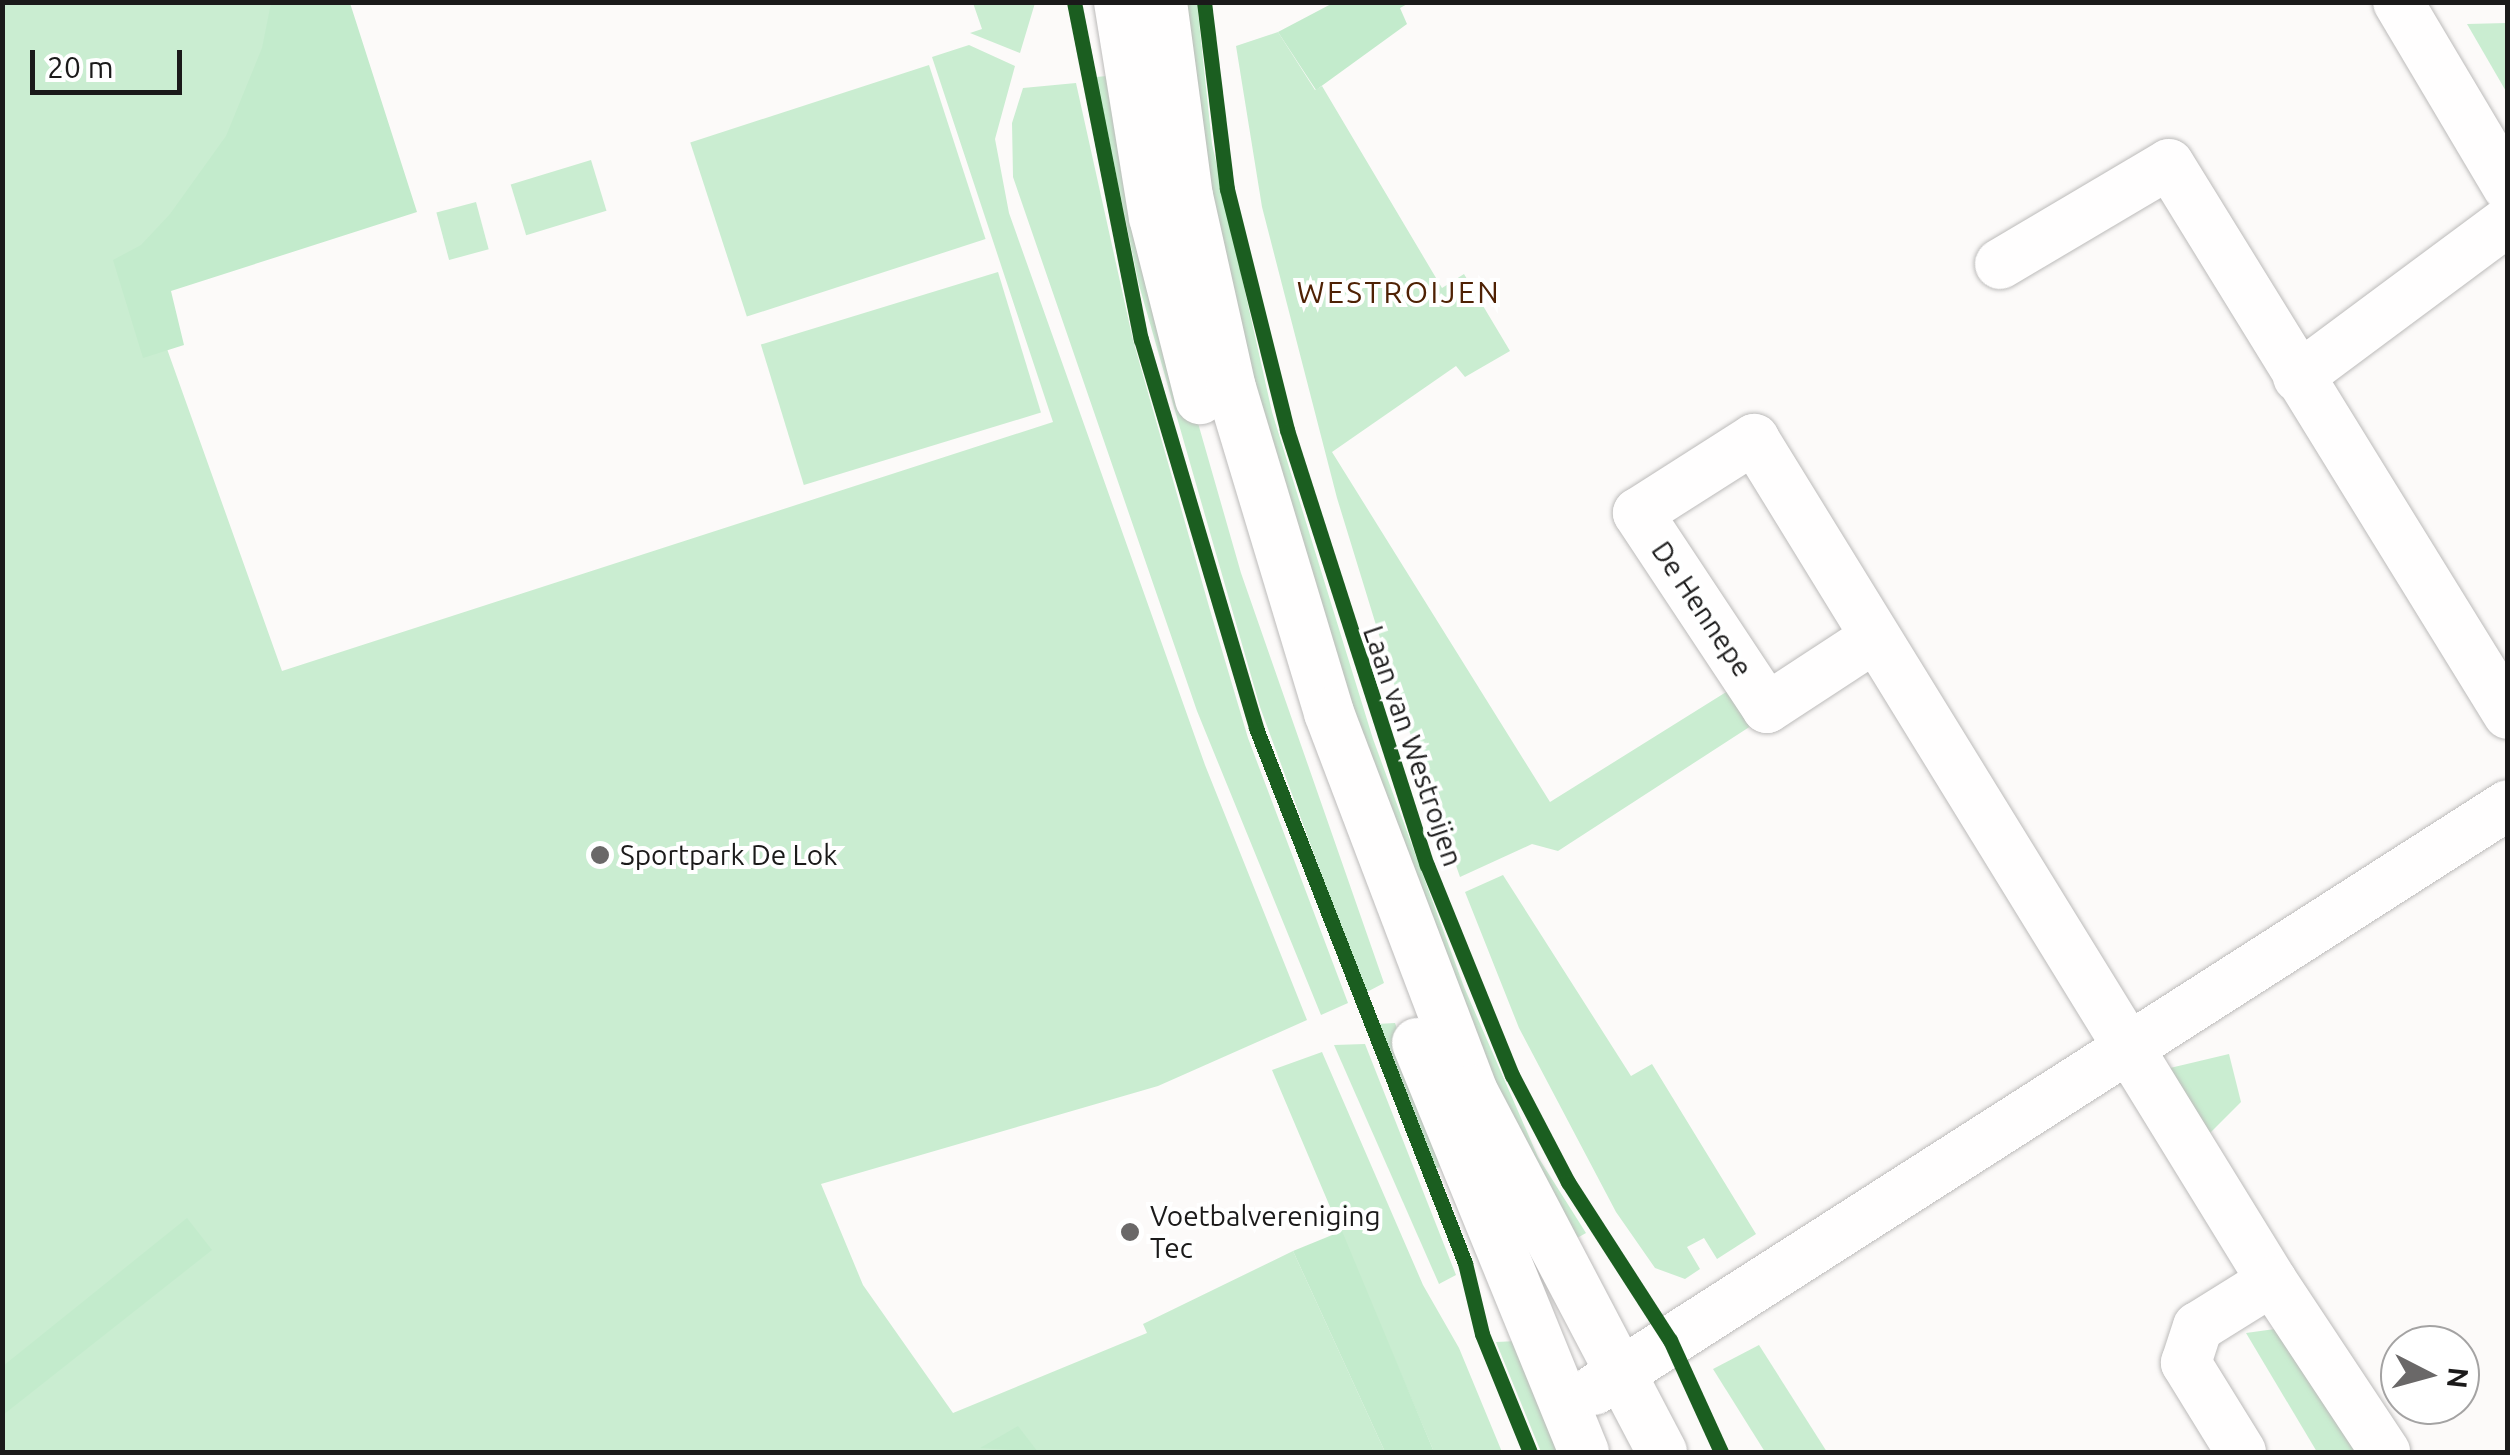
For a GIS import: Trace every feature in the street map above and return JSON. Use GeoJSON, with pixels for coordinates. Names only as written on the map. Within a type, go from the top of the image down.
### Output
{"type":"FeatureCollection","features":[{"type":"Feature","properties":{"kind":"street"},"geometry":{"type":"LineString","coordinates":[[1119,2],[1163,254],[1280,657],[1400,1000],[1575,1430],[1619,1374],[2508,805]]}},
{"type":"Feature","properties":{"kind":"street"},"geometry":{"type":"LineString","coordinates":[[1162,2],[1188,196],[1232,388],[1328,713],[1472,1090],[1662,1452]]}},
{"type":"Feature","properties":{"kind":"street"},"geometry":{"type":"LineString","coordinates":[[2398,2],[2508,187]]}},
{"type":"Feature","properties":{"kind":"street"},"geometry":{"type":"LineString","coordinates":[[2000,264],[2169,164],[2508,714]]}},
{"type":"Feature","properties":{"kind":"street"},"geometry":{"type":"LineString","coordinates":[[2298,377],[2508,221]]}},
{"type":"Feature","properties":{"kind":"street","name":"De Hennepe"},"geometry":{"type":"LineString","coordinates":[[1874,638],[1768,708],[1638,513],[1754,439],[2124,1048],[2384,1452]]}},
{"type":"Feature","properties":{"kind":"street"},"geometry":{"type":"LineString","coordinates":[[2241,1452],[2186,1363],[2198,1327],[2272,1282]]}},
{"type":"Feature","properties":{"kind":"green space","name":"Sportpark De Lok"},"geometry":{"type":"Polygon","coordinates":[[[2,3],[328,3],[146,290],[282,671],[1053,422],[932,57],[969,45],[1015,66],[995,139],[1009,213],[1205,765],[1307,1020],[1158,1086],[821,1184],[863,1285],[953,1413],[1147,1333],[1143,1324],[1293,1251],[1385,1452],[3,1452],[2,3]]]}},
{"type":"Feature","properties":{"kind":"green space"},"geometry":{"type":"Polygon","coordinates":[[[271,3],[350,3],[417,212],[171,291],[184,345],[143,358],[113,260],[141,245],[170,214],[226,136],[262,48],[271,3]]]}},
{"type":"Feature","properties":{"kind":"green space"},"geometry":{"type":"Polygon","coordinates":[[[973,3],[1035,3],[1020,53],[970,33],[982,29],[973,3]]]}},
{"type":"Feature","properties":{"kind":"green space"},"geometry":{"type":"Polygon","coordinates":[[[1176,3],[1197,3],[1212,144],[1272,412],[1373,739],[1464,987],[1538,1157],[1586,1233],[1563,1246],[1449,997],[1245,385],[1176,3]]]}},
{"type":"Feature","properties":{"kind":"green space"},"geometry":{"type":"Polygon","coordinates":[[[1333,3],[1409,3],[1400,8],[1407,24],[1316,90],[1278,32],[1333,3]]]}},
{"type":"Feature","properties":{"kind":"green space"},"geometry":{"type":"Polygon","coordinates":[[[2508,23],[2507,93],[2467,24],[2508,23]]]}},
{"type":"Feature","properties":{"kind":"green space"},"geometry":{"type":"Polygon","coordinates":[[[1278,32],[1315,90],[1322,86],[1442,288],[1464,274],[1510,351],[1465,377],[1456,366],[1332,452],[1550,802],[1731,689],[1754,724],[1558,851],[1532,844],[1460,877],[1403,713],[1337,498],[1262,207],[1236,46],[1278,32]]]}},
{"type":"Feature","properties":{"kind":"green space"},"geometry":{"type":"Polygon","coordinates":[[[929,65],[986,239],[747,317],[690,143],[929,65]]]}},
{"type":"Feature","properties":{"kind":"green space"},"geometry":{"type":"Polygon","coordinates":[[[1118,75],[1157,280],[1241,573],[1384,983],[1365,993],[1260,707],[1139,285],[1096,77],[1118,75]]]}},
{"type":"Feature","properties":{"kind":"green space"},"geometry":{"type":"Polygon","coordinates":[[[1076,83],[1133,340],[1210,610],[1248,738],[1348,1003],[1321,1015],[1197,711],[1013,177],[1012,123],[1023,88],[1076,83]]]}},
{"type":"Feature","properties":{"kind":"green space"},"geometry":{"type":"Polygon","coordinates":[[[591,160],[606,211],[526,235],[511,185],[591,160]]]}},
{"type":"Feature","properties":{"kind":"green space"},"geometry":{"type":"Polygon","coordinates":[[[476,202],[489,249],[449,260],[436,213],[476,202]]]}},
{"type":"Feature","properties":{"kind":"green space"},"geometry":{"type":"Polygon","coordinates":[[[998,272],[1041,413],[804,485],[761,345],[998,272]]]}},
{"type":"Feature","properties":{"kind":"green space"},"geometry":{"type":"Polygon","coordinates":[[[1503,875],[1631,1076],[1652,1064],[1756,1234],[1717,1259],[1704,1238],[1687,1247],[1700,1269],[1685,1279],[1655,1268],[1616,1212],[1519,1028],[1465,892],[1503,875]]]}},
{"type":"Feature","properties":{"kind":"green space"},"geometry":{"type":"Polygon","coordinates":[[[1395,1023],[1446,1163],[1436,1169],[1377,1024],[1395,1023]]]}},
{"type":"Feature","properties":{"kind":"green space"},"geometry":{"type":"Polygon","coordinates":[[[1365,1044],[1456,1275],[1439,1284],[1334,1045],[1365,1044]]]}},
{"type":"Feature","properties":{"kind":"green space"},"geometry":{"type":"Polygon","coordinates":[[[1322,1052],[1423,1285],[1459,1348],[1502,1452],[1434,1452],[1272,1070],[1322,1052]]]}},
{"type":"Feature","properties":{"kind":"green space"},"geometry":{"type":"Polygon","coordinates":[[[2229,1054],[2241,1102],[2210,1133],[2170,1068],[2229,1054]]]}},
{"type":"Feature","properties":{"kind":"green space"},"geometry":{"type":"Polygon","coordinates":[[[187,1218],[212,1250],[3,1415],[3,1366],[187,1218]]]}},
{"type":"Feature","properties":{"kind":"green space"},"geometry":{"type":"Polygon","coordinates":[[[1342,1231],[1434,1452],[1385,1452],[1293,1251],[1342,1231]]]}},
{"type":"Feature","properties":{"kind":"green space"},"geometry":{"type":"Polygon","coordinates":[[[2282,1328],[2357,1452],[2317,1452],[2246,1333],[2282,1328]]]}},
{"type":"Feature","properties":{"kind":"green space"},"geometry":{"type":"Polygon","coordinates":[[[1518,1341],[1565,1452],[1541,1452],[1496,1342],[1518,1341]]]}},
{"type":"Feature","properties":{"kind":"green space"},"geometry":{"type":"Polygon","coordinates":[[[1759,1345],[1827,1452],[1765,1452],[1713,1369],[1759,1345]]]}},
{"type":"Feature","properties":{"kind":"green space"},"geometry":{"type":"Polygon","coordinates":[[[1018,1426],[1038,1452],[980,1448],[1018,1426]]]}},
{"type":"Feature","properties":{"kind":"cycle path"},"geometry":{"type":"LineString","coordinates":[[1074,2],[1141,339],[1256,728],[1465,1263],[1482,1334],[1530,1452]]}},
{"type":"Feature","properties":{"kind":"cycle path","name":"Laan van Westroijen"},"geometry":{"type":"LineString","coordinates":[[1204,2],[1227,189],[1287,430],[1427,865],[1512,1075],[1568,1182],[1670,1340],[1721,1452]]}},
{"type":"Feature","properties":{"kind":"place","name":"Sportpark De Lok"},"geometry":{"type":"Point","coordinates":[600,855]}},
{"type":"Feature","properties":{"kind":"place","name":"Voetbalvereniging Tec"},"geometry":{"type":"Point","coordinates":[1130,1232]}},
{"type":"Feature","properties":{"kind":"district","name":"WESTROIJEN"},"geometry":{"type":"Point","coordinates":[1399,292]}}]}
